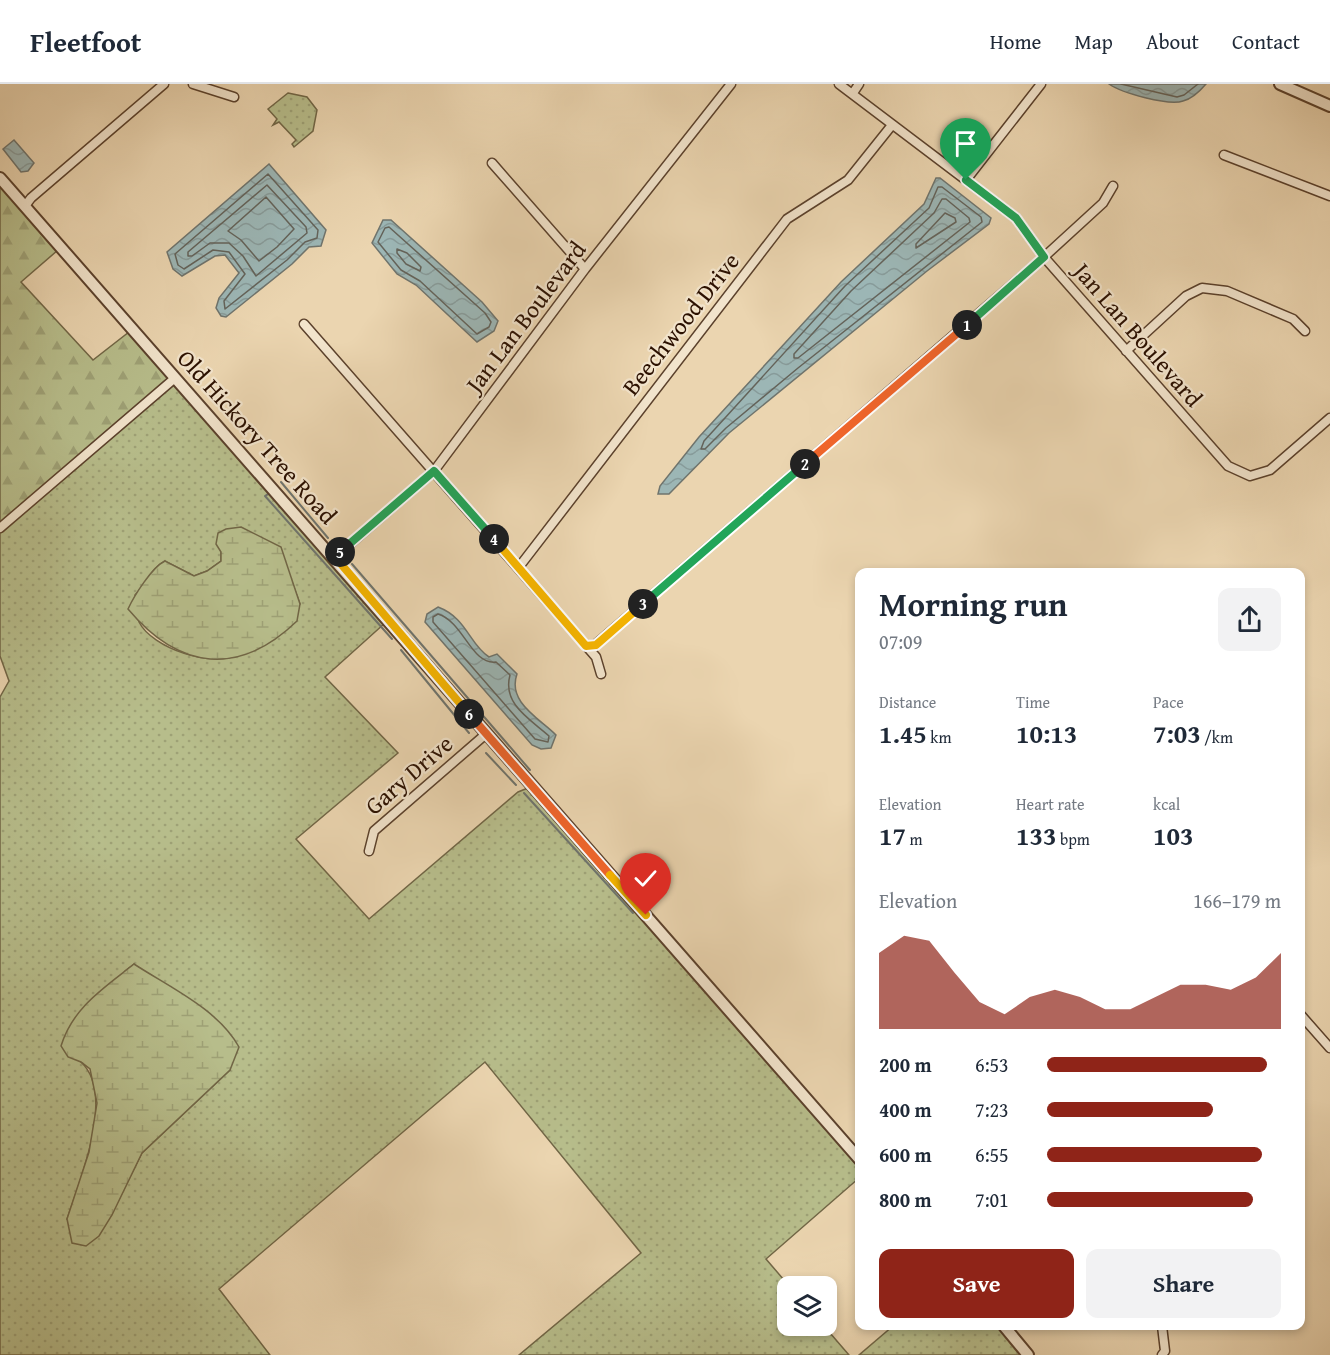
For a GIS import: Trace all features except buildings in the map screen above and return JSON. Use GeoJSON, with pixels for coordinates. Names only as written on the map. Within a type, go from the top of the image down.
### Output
{"type":"FeatureCollection","features":[{"type":"Feature","properties":{"kind":"street"},"geometry":{"type":"LineString","coordinates":[[25,206],[164,84]]}},
{"type":"Feature","properties":{"kind":"street"},"geometry":{"type":"LineString","coordinates":[[193,84],[234,97]]}},
{"type":"Feature","properties":{"kind":"street","name":"Jan Lan Boulevard"},"geometry":{"type":"LineString","coordinates":[[335,557],[434,471],[585,269],[731,84]]}},
{"type":"Feature","properties":{"kind":"street","name":"Jan Lan Boulevard"},"geometry":{"type":"LineString","coordinates":[[838,84],[853,93],[1016,218],[1044,257],[1228,466],[1250,476],[1270,470],[1330,418]]}},
{"type":"Feature","properties":{"kind":"street"},"geometry":{"type":"LineString","coordinates":[[853,93],[859,84]]}},
{"type":"Feature","properties":{"kind":"street"},"geometry":{"type":"LineString","coordinates":[[966,180],[1041,84]]}},
{"type":"Feature","properties":{"kind":"street"},"geometry":{"type":"LineString","coordinates":[[1280,84],[1330,106]]}},
{"type":"Feature","properties":{"kind":"street","name":"Beechwood Drive"},"geometry":{"type":"LineString","coordinates":[[519,567],[787,219],[848,180],[892,125]]}},
{"type":"Feature","properties":{"kind":"street"},"geometry":{"type":"LineString","coordinates":[[1224,155],[1330,196]]}},
{"type":"Feature","properties":{"kind":"street"},"geometry":{"type":"LineString","coordinates":[[492,163],[585,269]]}},
{"type":"Feature","properties":{"kind":"street","name":"Old Hickory Tree Road"},"geometry":{"type":"LineString","coordinates":[[0,178],[335,557],[486,734],[855,1154]]}},
{"type":"Feature","properties":{"kind":"street"},"geometry":{"type":"LineString","coordinates":[[586,646],[596,645],[1044,257],[1103,203],[1113,186]]}},
{"type":"Feature","properties":{"kind":"street"},"geometry":{"type":"LineString","coordinates":[[1126,351],[1186,296],[1202,288],[1227,291],[1293,319],[1305,331]]}},
{"type":"Feature","properties":{"kind":"street"},"geometry":{"type":"LineString","coordinates":[[304,324],[596,657],[601,674]]}},
{"type":"Feature","properties":{"kind":"street"},"geometry":{"type":"LineString","coordinates":[[0,528],[175,378]]}},
{"type":"Feature","properties":{"kind":"street","name":"Gary Drive"},"geometry":{"type":"LineString","coordinates":[[369,850],[374,831],[486,734]]}},
{"type":"Feature","properties":{"kind":"street"},"geometry":{"type":"LineString","coordinates":[[1305,1020],[1330,1048]]}},
{"type":"Feature","properties":{"kind":"street"},"geometry":{"type":"LineString","coordinates":[[1007,1330],[1029,1355]]}},
{"type":"Feature","properties":{"kind":"street"},"geometry":{"type":"LineString","coordinates":[[1162,1330],[1162,1355]]}},
{"type":"Feature","properties":{"kind":"green space"},"geometry":{"type":"Polygon","coordinates":[[[288,93],[307,97],[317,110],[313,131],[294,147],[292,144],[296,140],[279,122],[273,125],[277,119],[268,109],[288,93]]]}},
{"type":"Feature","properties":{"kind":"green space"},"geometry":{"type":"Polygon","coordinates":[[[0,183],[58,250],[21,282],[93,360],[129,332],[170,378],[0,523],[0,183]]]}},
{"type":"Feature","properties":{"kind":"green space"},"geometry":{"type":"Polygon","coordinates":[[[170,378],[385,623],[325,677],[398,753],[296,839],[369,919],[518,792],[528,788],[855,1161],[855,1181],[766,1259],[781,1276],[777,1276],[777,1336],[833,1336],[849,1355],[519,1355],[641,1253],[485,1062],[219,1289],[270,1355],[0,1355],[0,697],[9,681],[0,656],[0,523],[170,378]],[[221,552],[221,561],[207,571],[194,576],[165,561],[156,568],[135,595],[139,622],[156,640],[184,653],[214,659],[239,654],[300,604],[291,579],[221,552]],[[134,964],[125,971],[81,1062],[91,1076],[95,1095],[95,1115],[86,1161],[67,1219],[110,1217],[142,1153],[230,1070],[134,964]]]}},
{"type":"Feature","properties":{"kind":"green space"},"geometry":{"type":"Polygon","coordinates":[[[241,527],[281,547],[300,604],[297,621],[275,639],[253,651],[231,658],[210,659],[189,654],[168,644],[148,629],[128,609],[144,582],[160,564],[165,561],[194,576],[207,571],[221,561],[221,552],[216,544],[218,533],[226,529],[241,527]]]}},
{"type":"Feature","properties":{"kind":"green space"},"geometry":{"type":"Polygon","coordinates":[[[134,964],[206,1010],[230,1033],[239,1047],[230,1070],[142,1153],[112,1215],[99,1236],[86,1246],[72,1243],[67,1219],[89,1152],[97,1103],[90,1069],[81,1062],[68,1057],[61,1046],[66,1032],[81,1009],[134,964]]]}},
{"type":"Feature","properties":{"kind":"green space"},"geometry":{"type":"Polygon","coordinates":[[[888,1330],[1001,1330],[1023,1355],[859,1355],[888,1330]]]}},
{"type":"Feature","properties":{"kind":"water"},"geometry":{"type":"Polygon","coordinates":[[[1109,84],[1206,84],[1190,98],[1167,102],[1145,98],[1109,84]]]}},
{"type":"Feature","properties":{"kind":"water"},"geometry":{"type":"Polygon","coordinates":[[[14,140],[34,163],[28,171],[21,172],[3,149],[14,140]]]}},
{"type":"Feature","properties":{"kind":"water"},"geometry":{"type":"Polygon","coordinates":[[[269,164],[326,230],[321,246],[309,247],[292,264],[226,317],[221,316],[216,308],[219,298],[239,273],[225,255],[215,256],[182,276],[173,269],[167,252],[269,164]]]}},
{"type":"Feature","properties":{"kind":"water"},"geometry":{"type":"Polygon","coordinates":[[[936,178],[940,178],[991,218],[989,224],[927,271],[729,433],[669,494],[658,494],[660,486],[699,437],[841,282],[924,204],[936,178]]]}},
{"type":"Feature","properties":{"kind":"water"},"geometry":{"type":"Polygon","coordinates":[[[383,220],[391,220],[482,302],[498,321],[494,331],[477,342],[416,285],[397,274],[372,243],[383,220]]]}},
{"type":"Feature","properties":{"kind":"water"},"geometry":{"type":"Polygon","coordinates":[[[438,607],[462,624],[482,652],[489,657],[497,654],[517,674],[516,693],[520,701],[556,735],[551,748],[541,749],[532,745],[425,622],[427,614],[438,607]]]}},
{"type":"Feature","properties":{"kind":"waterway"},"geometry":{"type":"LineString","coordinates":[[281,482],[328,538]]}},
{"type":"Feature","properties":{"kind":"waterway"},"geometry":{"type":"LineString","coordinates":[[268,494],[265,496],[392,639]]}},
{"type":"Feature","properties":{"kind":"waterway"},"geometry":{"type":"LineString","coordinates":[[352,564],[530,770]]}},
{"type":"Feature","properties":{"kind":"waterway"},"geometry":{"type":"LineString","coordinates":[[401,650],[469,733]]}},
{"type":"Feature","properties":{"kind":"waterway"},"geometry":{"type":"LineString","coordinates":[[486,753],[516,785]]}},
{"type":"Feature","properties":{"kind":"waterway"},"geometry":{"type":"LineString","coordinates":[[524,793],[633,913]]}},
{"type":"Feature","properties":{"kind":"route"},"geometry":{"type":"LineString","coordinates":[[646,915],[486,734],[335,557],[434,471],[586,646],[596,645],[1044,257],[1016,218],[966,180]]}}]}
